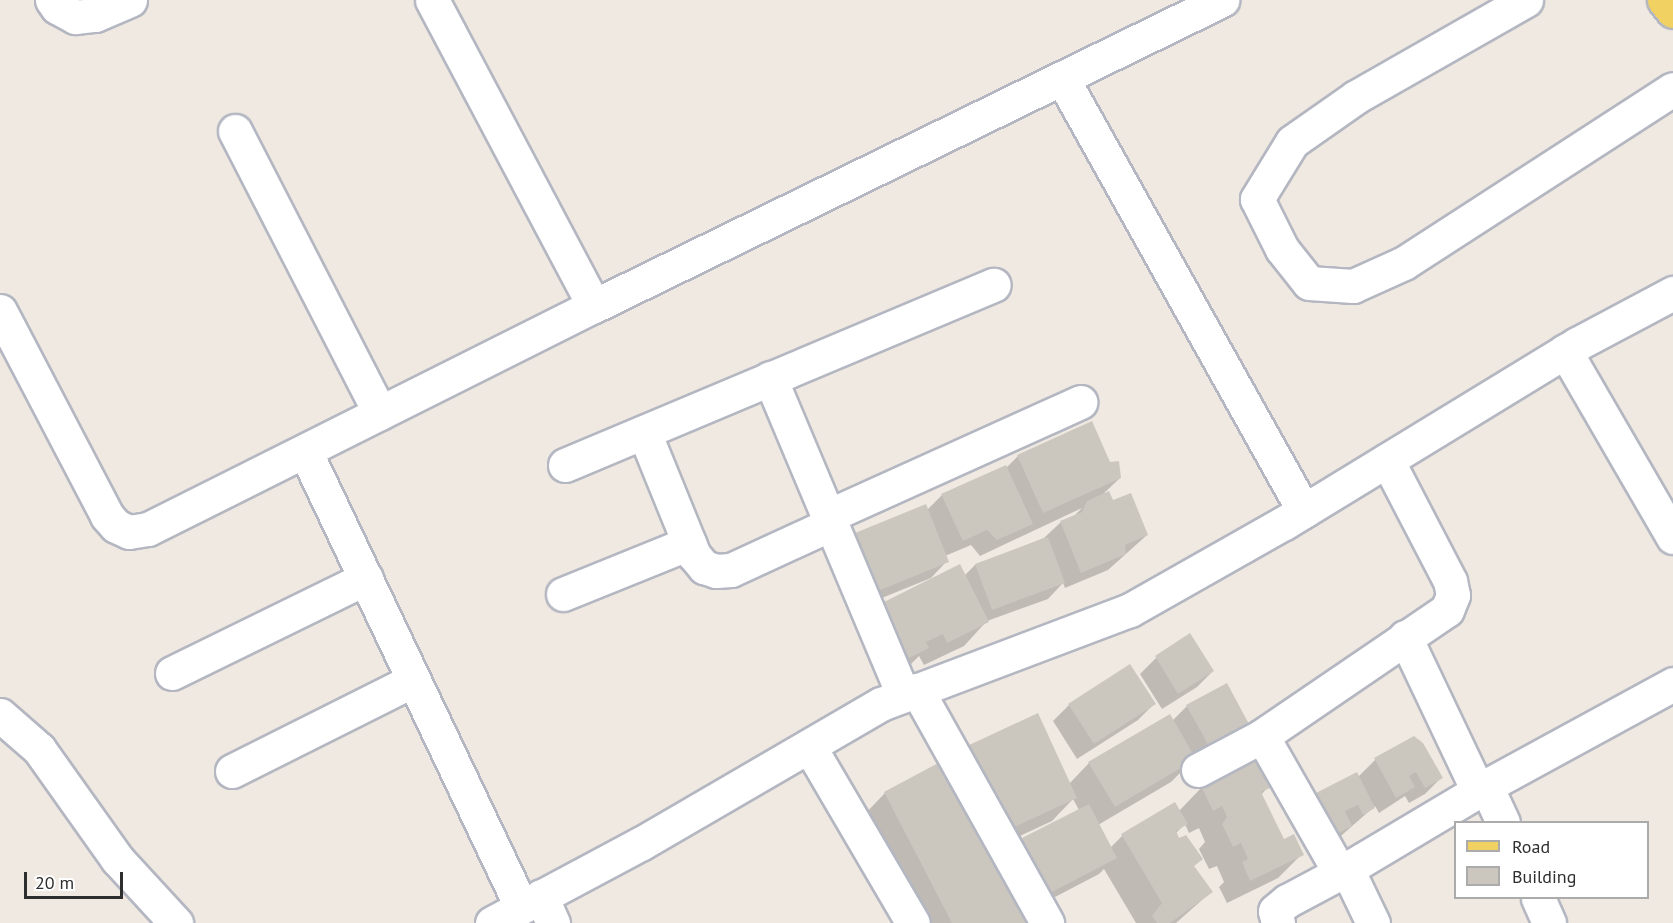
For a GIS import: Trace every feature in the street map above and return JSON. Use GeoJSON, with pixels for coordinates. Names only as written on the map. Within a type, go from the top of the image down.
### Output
{"type":"FeatureCollection","features":[{"type":"Feature","properties":{"kind":"main road"},"geometry":{"type":"LineString","coordinates":[[1664,0],[1673,11]]}},
{"type":"Feature","properties":{"kind":"street"},"geometry":{"type":"LineString","coordinates":[[52,0],[57,7],[75,16],[95,15],[130,0]]}},
{"type":"Feature","properties":{"kind":"street"},"geometry":{"type":"LineString","coordinates":[[432,0],[594,306]]}},
{"type":"Feature","properties":{"kind":"street"},"geometry":{"type":"LineString","coordinates":[[0,311],[107,516],[116,526],[129,532],[148,530],[594,306],[1222,0]]}},
{"type":"Feature","properties":{"kind":"street"},"geometry":{"type":"LineString","coordinates":[[1526,0],[1356,97],[1292,142],[1257,199],[1282,249],[1309,283],[1353,286],[1404,263],[1673,89]]}},
{"type":"Feature","properties":{"kind":"street"},"geometry":{"type":"LineString","coordinates":[[1062,78],[1304,511]]}},
{"type":"Feature","properties":{"kind":"street"},"geometry":{"type":"LineString","coordinates":[[235,131],[381,413]]}},
{"type":"Feature","properties":{"kind":"street"},"geometry":{"type":"LineString","coordinates":[[565,465],[994,285]]}},
{"type":"Feature","properties":{"kind":"street"},"geometry":{"type":"LineString","coordinates":[[492,923],[539,908],[642,843],[881,704],[1130,610],[1304,511],[1565,351],[1673,293]]}},
{"type":"Feature","properties":{"kind":"street"},"geometry":{"type":"LineString","coordinates":[[1565,351],[1673,537]]}},
{"type":"Feature","properties":{"kind":"street"},"geometry":{"type":"LineString","coordinates":[[770,378],[829,520],[910,693],[1047,923]]}},
{"type":"Feature","properties":{"kind":"street"},"geometry":{"type":"LineString","coordinates":[[644,432],[694,555],[704,567],[716,571],[731,570],[829,520],[1080,402]]}},
{"type":"Feature","properties":{"kind":"street"},"geometry":{"type":"LineString","coordinates":[[305,450],[414,680],[539,908]]}},
{"type":"Feature","properties":{"kind":"street"},"geometry":{"type":"LineString","coordinates":[[1198,770],[1262,736],[1447,610],[1453,595],[1450,581],[1387,460]]}},
{"type":"Feature","properties":{"kind":"street"},"geometry":{"type":"LineString","coordinates":[[563,594],[689,543]]}},
{"type":"Feature","properties":{"kind":"street"},"geometry":{"type":"LineString","coordinates":[[172,674],[366,578]]}},
{"type":"Feature","properties":{"kind":"street"},"geometry":{"type":"LineString","coordinates":[[1405,637],[1482,788],[1502,821]]}},
{"type":"Feature","properties":{"kind":"street"},"geometry":{"type":"LineString","coordinates":[[232,771],[414,680]]}},
{"type":"Feature","properties":{"kind":"street"},"geometry":{"type":"LineString","coordinates":[[1278,923],[1275,911],[1281,905],[1344,871],[1482,788],[1673,684]]}},
{"type":"Feature","properties":{"kind":"street"},"geometry":{"type":"LineString","coordinates":[[0,715],[39,749],[118,860],[176,923]]}},
{"type":"Feature","properties":{"kind":"street"},"geometry":{"type":"LineString","coordinates":[[1262,736],[1373,923]]}},
{"type":"Feature","properties":{"kind":"street"},"geometry":{"type":"LineString","coordinates":[[809,746],[913,923]]}},
{"type":"Feature","properties":{"kind":"street"},"geometry":{"type":"LineString","coordinates":[[1539,899],[1549,923]]}},
{"type":"Feature","properties":{"kind":"building"},"geometry":{"type":"Polygon","coordinates":[[[1092,421],[1110,462],[1119,461],[1121,478],[1043,513],[1017,455],[1092,421]]]}},
{"type":"Feature","properties":{"kind":"building"},"geometry":{"type":"Polygon","coordinates":[[[1006,465],[1033,524],[997,540],[987,530],[963,541],[941,494],[1006,465]]]}},
{"type":"Feature","properties":{"kind":"building"},"geometry":{"type":"Polygon","coordinates":[[[1109,491],[1113,500],[1131,493],[1148,535],[1125,545],[1126,554],[1081,573],[1060,521],[1082,512],[1087,501],[1109,491]]]}},
{"type":"Feature","properties":{"kind":"building"},"geometry":{"type":"Polygon","coordinates":[[[926,504],[949,562],[878,591],[855,533],[926,504]]]}},
{"type":"Feature","properties":{"kind":"building"},"geometry":{"type":"Polygon","coordinates":[[[1048,537],[1065,583],[992,610],[975,564],[1048,537]]]}},
{"type":"Feature","properties":{"kind":"building"},"geometry":{"type":"Polygon","coordinates":[[[960,564],[989,622],[947,643],[943,634],[926,642],[929,648],[909,658],[882,603],[960,564]]]}},
{"type":"Feature","properties":{"kind":"building"},"geometry":{"type":"Polygon","coordinates":[[[1190,633],[1214,671],[1178,694],[1155,656],[1190,633]]]}},
{"type":"Feature","properties":{"kind":"building"},"geometry":{"type":"Polygon","coordinates":[[[1130,664],[1156,704],[1094,744],[1068,704],[1130,664]]]}},
{"type":"Feature","properties":{"kind":"building"},"geometry":{"type":"Polygon","coordinates":[[[1227,683],[1250,726],[1210,748],[1186,705],[1227,683]]]}},
{"type":"Feature","properties":{"kind":"building"},"geometry":{"type":"Polygon","coordinates":[[[1038,713],[1077,798],[1006,831],[967,746],[1038,713]]]}},
{"type":"Feature","properties":{"kind":"building"},"geometry":{"type":"Polygon","coordinates":[[[1170,714],[1196,759],[1115,807],[1088,762],[1170,714]]]}},
{"type":"Feature","properties":{"kind":"building"},"geometry":{"type":"Polygon","coordinates":[[[1414,736],[1423,743],[1443,778],[1425,788],[1416,772],[1409,776],[1415,787],[1396,798],[1374,758],[1414,736]]]}},
{"type":"Feature","properties":{"kind":"building"},"geometry":{"type":"Polygon","coordinates":[[[1256,759],[1270,788],[1261,792],[1284,839],[1294,834],[1304,855],[1250,881],[1242,862],[1248,859],[1241,843],[1233,847],[1222,824],[1227,817],[1222,806],[1213,811],[1201,786],[1256,759]]]}},
{"type":"Feature","properties":{"kind":"building"},"geometry":{"type":"Polygon","coordinates":[[[942,761],[986,834],[1010,893],[1028,923],[952,923],[884,792],[942,761]]]}},
{"type":"Feature","properties":{"kind":"building"},"geometry":{"type":"Polygon","coordinates":[[[1357,772],[1375,808],[1363,815],[1358,805],[1345,811],[1352,826],[1337,834],[1316,793],[1357,772]]]}},
{"type":"Feature","properties":{"kind":"building"},"geometry":{"type":"Polygon","coordinates":[[[1175,802],[1188,824],[1176,831],[1179,838],[1186,835],[1203,859],[1194,866],[1213,892],[1170,923],[1157,923],[1152,916],[1162,903],[1121,834],[1175,802]]]}},
{"type":"Feature","properties":{"kind":"building"},"geometry":{"type":"Polygon","coordinates":[[[1089,804],[1117,858],[1050,893],[1022,838],[1089,804]]]}}]}
